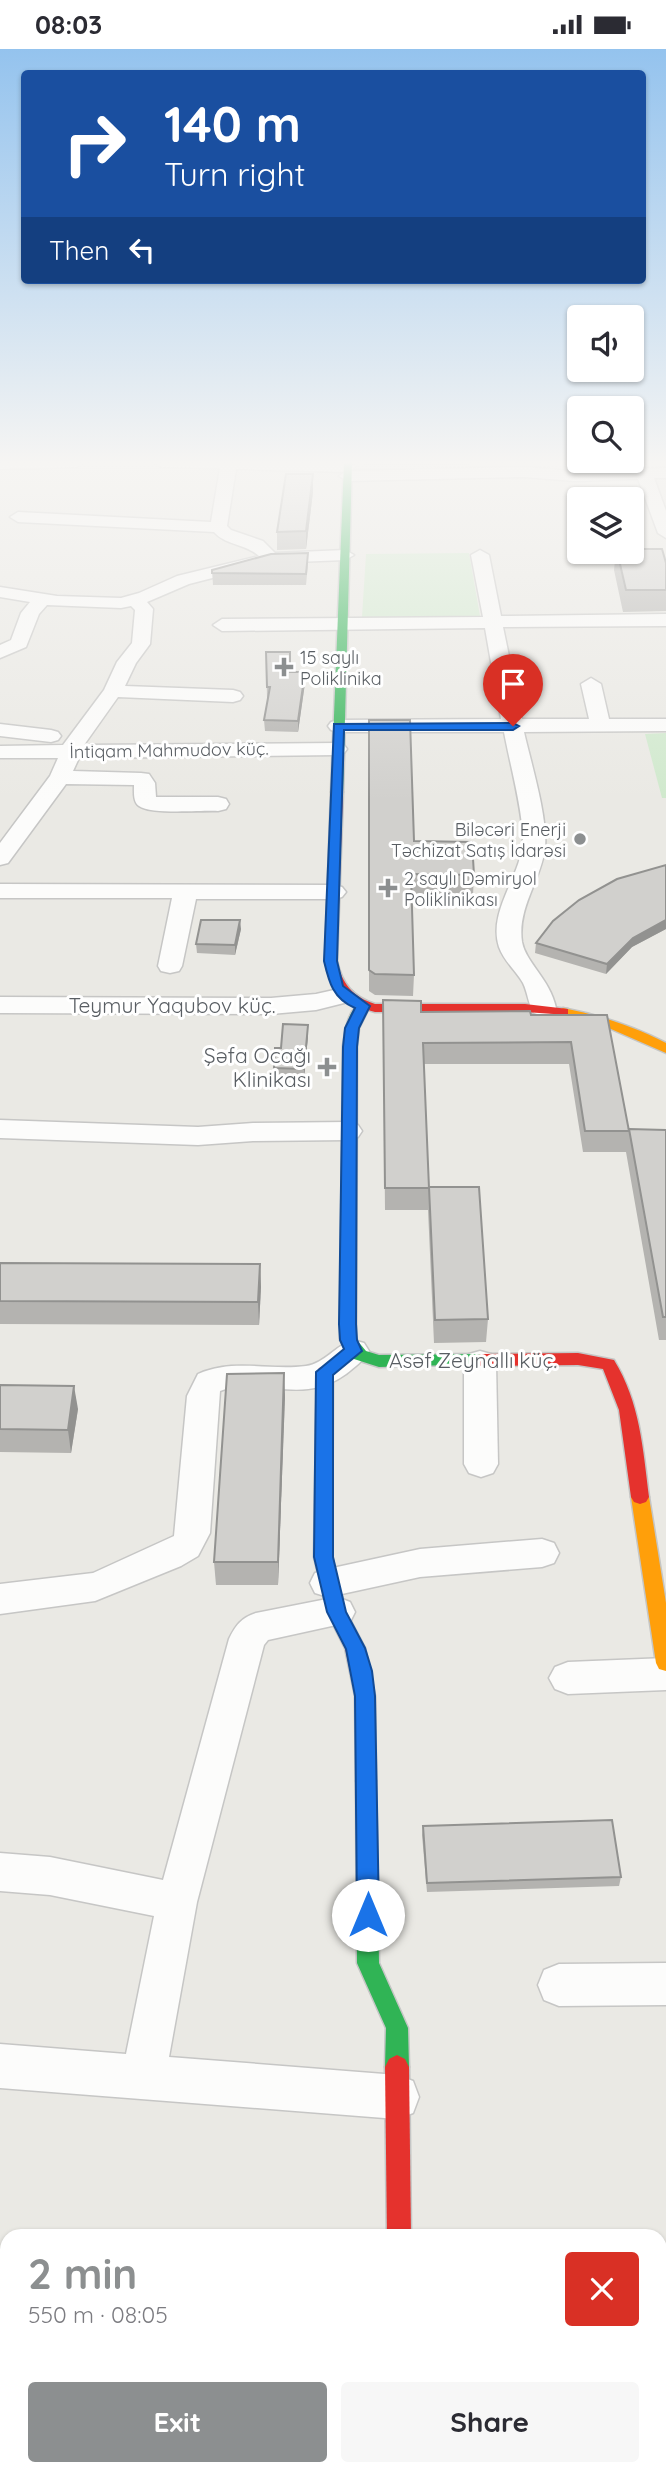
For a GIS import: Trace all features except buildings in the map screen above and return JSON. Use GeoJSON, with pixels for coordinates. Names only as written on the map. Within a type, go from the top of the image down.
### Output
{"type":"FeatureCollection","features":[{"type":"Feature","properties":{"kind":"main road"},"geometry":{"type":"LineString","coordinates":[[344,575],[331,961],[336,987],[353,1001],[391,1009],[566,1010],[607,1019],[635,1029],[666,1049]]}},
{"type":"Feature","properties":{"kind":"main road"},"geometry":{"type":"LineString","coordinates":[[353,1001],[348,1132],[347,1324],[348,1340],[354,1351]]}},
{"type":"Feature","properties":{"kind":"main road","name":"Asəf Zeynallı küç."},"geometry":{"type":"LineString","coordinates":[[354,1351],[365,1358],[379,1361],[578,1359],[608,1364],[617,1376],[624,1394],[666,1663]]}},
{"type":"Feature","properties":{"kind":"main road"},"geometry":{"type":"LineString","coordinates":[[325,1372],[323,1557],[332,1597],[355,1648],[362,1671],[366,1720],[368,1963],[372,1983],[391,2008],[397,2028],[399,2229]]}},
{"type":"Feature","properties":{"kind":"street"},"geometry":{"type":"LineString","coordinates":[[0,592],[42,599],[106,604],[136,601],[183,580],[202,575]]}},
{"type":"Feature","properties":{"kind":"street"},"geometry":{"type":"LineString","coordinates":[[484,575],[534,850],[530,871],[511,919],[510,943],[540,991],[543,1008]]}},
{"type":"Feature","properties":{"kind":"street"},"geometry":{"type":"LineString","coordinates":[[143,576],[183,580]]}},
{"type":"Feature","properties":{"kind":"street"},"geometry":{"type":"LineString","coordinates":[[0,652],[19,643],[30,613],[42,599]]}},
{"type":"Feature","properties":{"kind":"street"},"geometry":{"type":"LineString","coordinates":[[0,858],[60,776],[74,745],[113,691],[127,662],[141,644],[144,635],[144,609],[136,601]]}},
{"type":"Feature","properties":{"kind":"street"},"geometry":{"type":"LineString","coordinates":[[222,625],[666,619]]}},
{"type":"Feature","properties":{"kind":"street"},"geometry":{"type":"LineString","coordinates":[[591,684],[601,727]]}},
{"type":"Feature","properties":{"kind":"street"},"geometry":{"type":"LineString","coordinates":[[113,691],[233,696]]}},
{"type":"Feature","properties":{"kind":"street"},"geometry":{"type":"LineString","coordinates":[[338,726],[666,726]]}},
{"type":"Feature","properties":{"kind":"street"},"geometry":{"type":"LineString","coordinates":[[0,730],[74,745]]}},
{"type":"Feature","properties":{"kind":"street","name":"İntiqam Mahmudov küç."},"geometry":{"type":"LineString","coordinates":[[0,752],[74,745],[337,749]]}},
{"type":"Feature","properties":{"kind":"street"},"geometry":{"type":"LineString","coordinates":[[60,776],[141,779],[146,801],[150,803],[218,804]]}},
{"type":"Feature","properties":{"kind":"street"},"geometry":{"type":"LineString","coordinates":[[0,891],[334,892]]}},
{"type":"Feature","properties":{"kind":"street"},"geometry":{"type":"LineString","coordinates":[[170,966],[185,893]]}},
{"type":"Feature","properties":{"kind":"street","name":"Teymur Yaqubov küç."},"geometry":{"type":"LineString","coordinates":[[0,1005],[271,1006],[353,1001]]}},
{"type":"Feature","properties":{"kind":"street"},"geometry":{"type":"LineString","coordinates":[[0,1129],[198,1136],[253,1132],[348,1132]]}},
{"type":"Feature","properties":{"kind":"street"},"geometry":{"type":"LineString","coordinates":[[0,1599],[95,1587],[169,1556],[186,1546],[193,1533],[202,1402],[204,1388],[209,1382],[229,1377],[315,1377],[354,1351]]}},
{"type":"Feature","properties":{"kind":"street"},"geometry":{"type":"LineString","coordinates":[[480,1362],[481,1464]]}},
{"type":"Feature","properties":{"kind":"street"},"geometry":{"type":"LineString","coordinates":[[144,2076],[177,1902],[247,1639],[256,1628],[420,1563],[542,1553]]}},
{"type":"Feature","properties":{"kind":"street"},"geometry":{"type":"LineString","coordinates":[[568,1678],[666,1674]]}},
{"type":"Feature","properties":{"kind":"street"},"geometry":{"type":"LineString","coordinates":[[0,1872],[50,1876],[177,1902]]}},
{"type":"Feature","properties":{"kind":"street"},"geometry":{"type":"LineString","coordinates":[[559,1985],[666,1984]]}},
{"type":"Feature","properties":{"kind":"street"},"geometry":{"type":"LineString","coordinates":[[0,2066],[397,2097]]}},
{"type":"Feature","properties":{"kind":"green space"},"geometry":{"type":"Polygon","coordinates":[[[365,575],[473,575],[480,616],[362,617],[365,575]]]}},
{"type":"Feature","properties":{"kind":"green space"},"geometry":{"type":"Polygon","coordinates":[[[666,733],[666,798],[662,798],[645,734],[666,733]]]}},
{"type":"Feature","properties":{"kind":"traffic: fast"},"geometry":{"type":"LineString","coordinates":[[337,792],[344,575]]}},
{"type":"Feature","properties":{"kind":"traffic: fast"},"geometry":{"type":"LineString","coordinates":[[363,1006],[352,1028],[350,1046],[348,1340],[360,1355],[379,1361],[481,1360]]}},
{"type":"Feature","properties":{"kind":"traffic: fast"},"geometry":{"type":"LineString","coordinates":[[366,1781],[368,1963],[397,2028],[397,2067]]}},
{"type":"Feature","properties":{"kind":"traffic: slow"},"geometry":{"type":"LineString","coordinates":[[563,1012],[616,1026],[666,1049]]}},
{"type":"Feature","properties":{"kind":"traffic: slow"},"geometry":{"type":"LineString","coordinates":[[640,1497],[666,1663]]}},
{"type":"Feature","properties":{"kind":"traffic: jam"},"geometry":{"type":"LineString","coordinates":[[337,792],[331,961],[336,979],[350,998],[375,1008],[525,1008],[563,1012]]}},
{"type":"Feature","properties":{"kind":"traffic: jam"},"geometry":{"type":"LineString","coordinates":[[481,1360],[578,1359],[608,1364],[623,1393],[628,1410],[640,1497]]}},
{"type":"Feature","properties":{"kind":"traffic: jam"},"geometry":{"type":"LineString","coordinates":[[325,1372],[323,1557],[337,1612],[355,1648],[365,1696],[366,1781]]}},
{"type":"Feature","properties":{"kind":"traffic: jam"},"geometry":{"type":"LineString","coordinates":[[397,2067],[399,2229]]}},
{"type":"Feature","properties":{"kind":"place","name":"15 saylı Poliklinika"},"geometry":{"type":"Point","coordinates":[284,667]}},
{"type":"Feature","properties":{"kind":"place","name":"Biləcəri Enerji Təchizat Satış İdarəsi"},"geometry":{"type":"Point","coordinates":[580,839]}},
{"type":"Feature","properties":{"kind":"place","name":"2 saylı Dəmiryol Poliklinikası"},"geometry":{"type":"Point","coordinates":[388,888]}},
{"type":"Feature","properties":{"kind":"place","name":"Şəfa Ocağı Klinikası"},"geometry":{"type":"Point","coordinates":[327,1067]}},
{"type":"Feature","properties":{"kind":"route"},"geometry":{"type":"LineString","coordinates":[[368,1915],[365,1696],[362,1671],[355,1648],[337,1612],[323,1557],[325,1372],[354,1351],[348,1340],[347,1324],[350,1047],[352,1028],[363,1006],[343,996],[336,987],[331,961],[338,726],[513,726]]}}]}
